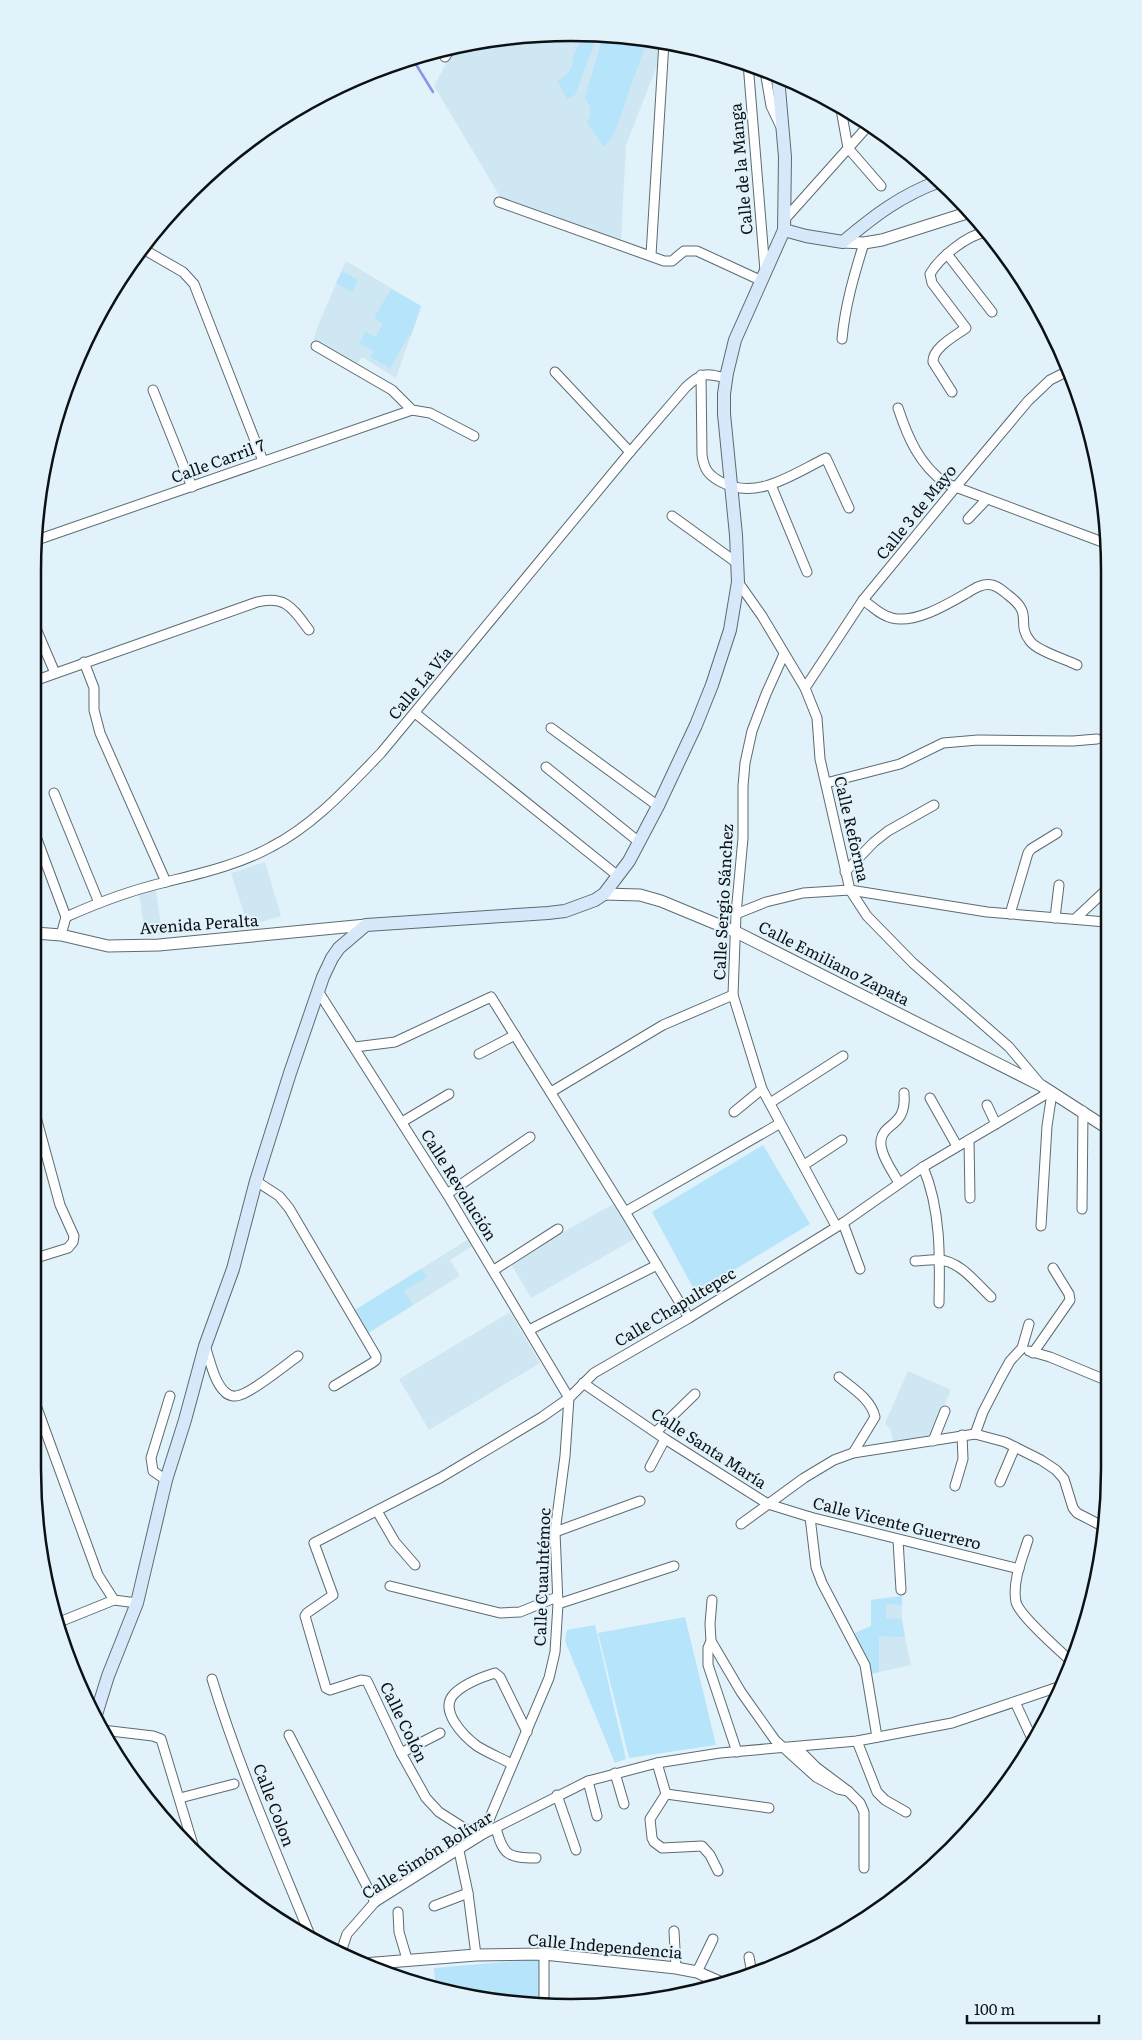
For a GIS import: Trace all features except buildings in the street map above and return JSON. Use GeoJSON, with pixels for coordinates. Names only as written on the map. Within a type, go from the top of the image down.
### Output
{"type":"FeatureCollection","features":[{"type":"Feature","properties":{"kind":"main road"},"geometry":{"type":"LineString","coordinates":[[98,1707],[108,1676],[137,1603],[166,1480],[205,1346],[232,1269],[256,1180],[318,991],[332,958],[349,939],[366,925],[565,911],[595,900],[604,894],[618,876],[639,842],[658,806],[712,685],[730,630],[738,582],[724,414],[726,378],[735,340],[785,225],[783,129],[779,84]]}},
{"type":"Feature","properties":{"kind":"main road"},"geometry":{"type":"LineString","coordinates":[[785,225],[806,236],[843,242],[879,212],[915,190],[932,184]]}},
{"type":"Feature","properties":{"kind":"street"},"geometry":{"type":"LineString","coordinates":[[651,255],[664,49]]}},
{"type":"Feature","properties":{"kind":"street","name":"Calle de la Manga"},"geometry":{"type":"LineString","coordinates":[[749,72],[763,277]]}},
{"type":"Feature","properties":{"kind":"street"},"geometry":{"type":"LineString","coordinates":[[767,79],[771,106],[783,129]]}},
{"type":"Feature","properties":{"kind":"street"},"geometry":{"type":"LineString","coordinates":[[842,116],[848,148],[881,186]]}},
{"type":"Feature","properties":{"kind":"street"},"geometry":{"type":"LineString","coordinates":[[785,225],[864,130]]}},
{"type":"Feature","properties":{"kind":"street"},"geometry":{"type":"LineString","coordinates":[[499,202],[664,260],[672,261],[684,251],[697,251],[763,277]]}},
{"type":"Feature","properties":{"kind":"street"},"geometry":{"type":"LineString","coordinates":[[843,242],[864,243],[882,240],[962,214]]}},
{"type":"Feature","properties":{"kind":"street"},"geometry":{"type":"LineString","coordinates":[[952,392],[933,362],[933,358],[938,350],[966,328],[930,278],[933,268],[947,254],[979,234]]}},
{"type":"Feature","properties":{"kind":"street"},"geometry":{"type":"LineString","coordinates":[[842,339],[844,315],[849,293],[864,243]]}},
{"type":"Feature","properties":{"kind":"street"},"geometry":{"type":"LineString","coordinates":[[149,252],[183,272],[194,284],[263,461]]}},
{"type":"Feature","properties":{"kind":"street"},"geometry":{"type":"LineString","coordinates":[[947,254],[992,312]]}},
{"type":"Feature","properties":{"kind":"street"},"geometry":{"type":"LineString","coordinates":[[316,346],[392,390],[412,410],[430,413],[474,436]]}},
{"type":"Feature","properties":{"kind":"street"},"geometry":{"type":"LineString","coordinates":[[556,372],[630,452]]}},
{"type":"Feature","properties":{"kind":"street"},"geometry":{"type":"LineString","coordinates":[[726,378],[706,373],[701,375],[701,440],[704,466],[714,478],[730,487],[754,489],[771,485],[826,458],[849,508]]}},
{"type":"Feature","properties":{"kind":"street","name":"Calle 3 de Mayo"},"geometry":{"type":"LineString","coordinates":[[805,688],[863,600],[1028,401],[1050,380],[1062,374]]}},
{"type":"Feature","properties":{"kind":"street","name":"Calle La Vía"},"geometry":{"type":"LineString","coordinates":[[66,917],[99,903],[236,862],[272,847],[301,827],[339,796],[381,753],[630,452],[686,387],[701,375]]}},
{"type":"Feature","properties":{"kind":"street"},"geometry":{"type":"LineString","coordinates":[[154,390],[192,487]]}},
{"type":"Feature","properties":{"kind":"street"},"geometry":{"type":"LineString","coordinates":[[898,408],[906,431],[919,458],[934,475],[955,488],[1100,542]]}},
{"type":"Feature","properties":{"kind":"street","name":"Calle Carril 7"},"geometry":{"type":"LineString","coordinates":[[42,538],[412,410]]}},
{"type":"Feature","properties":{"kind":"street"},"geometry":{"type":"LineString","coordinates":[[771,485],[807,572]]}},
{"type":"Feature","properties":{"kind":"street"},"geometry":{"type":"LineString","coordinates":[[968,519],[986,500]]}},
{"type":"Feature","properties":{"kind":"street"},"geometry":{"type":"LineString","coordinates":[[672,516],[737,563]]}},
{"type":"Feature","properties":{"kind":"street","name":"Calle Reforma"},"geometry":{"type":"LineString","coordinates":[[738,582],[762,616],[805,688],[817,718],[820,759],[850,890],[867,916],[913,963],[1008,1046],[1047,1089]]}},
{"type":"Feature","properties":{"kind":"street"},"geometry":{"type":"LineString","coordinates":[[863,600],[881,614],[900,620],[934,611],[977,587],[989,584],[996,586],[1022,606],[1026,635],[1034,645],[1078,665]]}},
{"type":"Feature","properties":{"kind":"street"},"geometry":{"type":"LineString","coordinates":[[41,678],[257,602],[271,599],[278,600],[292,608],[309,630]]}},
{"type":"Feature","properties":{"kind":"street"},"geometry":{"type":"LineString","coordinates":[[41,640],[55,673]]}},
{"type":"Feature","properties":{"kind":"street","name":"Calle Sergio Sánchez"},"geometry":{"type":"LineString","coordinates":[[784,654],[752,731],[745,763],[743,838],[736,914],[734,995],[762,1089],[779,1124],[840,1225],[860,1269]]}},
{"type":"Feature","properties":{"kind":"street"},"geometry":{"type":"LineString","coordinates":[[84,662],[94,688],[94,710],[100,733],[166,882]]}},
{"type":"Feature","properties":{"kind":"street"},"geometry":{"type":"LineString","coordinates":[[415,713],[618,876]]}},
{"type":"Feature","properties":{"kind":"street"},"geometry":{"type":"LineString","coordinates":[[551,728],[658,806]]}},
{"type":"Feature","properties":{"kind":"street"},"geometry":{"type":"LineString","coordinates":[[826,783],[900,764],[943,743],[978,740],[1073,741],[1098,739]]}},
{"type":"Feature","properties":{"kind":"street"},"geometry":{"type":"LineString","coordinates":[[546,767],[639,842]]}},
{"type":"Feature","properties":{"kind":"street"},"geometry":{"type":"LineString","coordinates":[[54,793],[99,903]]}},
{"type":"Feature","properties":{"kind":"street"},"geometry":{"type":"LineString","coordinates":[[845,872],[874,842],[888,831],[934,805]]}},
{"type":"Feature","properties":{"kind":"street"},"geometry":{"type":"LineString","coordinates":[[1010,914],[1028,853],[1057,834]]}},
{"type":"Feature","properties":{"kind":"street"},"geometry":{"type":"LineString","coordinates":[[41,850],[66,917],[61,936]]}},
{"type":"Feature","properties":{"kind":"street"},"geometry":{"type":"LineString","coordinates":[[1055,918],[1059,885]]}},
{"type":"Feature","properties":{"kind":"street"},"geometry":{"type":"LineString","coordinates":[[736,914],[766,902],[803,893],[850,890],[1010,914],[1101,922]]}},
{"type":"Feature","properties":{"kind":"street","name":"Calle Emiliano Zapata"},"geometry":{"type":"LineString","coordinates":[[604,894],[640,895],[661,901],[736,932],[1047,1089],[1101,1124]]}},
{"type":"Feature","properties":{"kind":"street"},"geometry":{"type":"LineString","coordinates":[[1075,919],[1101,895]]}},
{"type":"Feature","properties":{"kind":"street","name":"Avenida Peralta"},"geometry":{"type":"LineString","coordinates":[[41,934],[61,936],[103,946],[159,945],[366,925]]}},
{"type":"Feature","properties":{"kind":"street","name":"Calle Revolución"},"geometry":{"type":"LineString","coordinates":[[318,991],[494,1270],[569,1398]]}},
{"type":"Feature","properties":{"kind":"street"},"geometry":{"type":"LineString","coordinates":[[550,1092],[663,1024],[734,995]]}},
{"type":"Feature","properties":{"kind":"street"},"geometry":{"type":"LineString","coordinates":[[355,1047],[395,1042],[489,996],[625,1212],[689,1318]]}},
{"type":"Feature","properties":{"kind":"street"},"geometry":{"type":"LineString","coordinates":[[479,1054],[515,1035]]}},
{"type":"Feature","properties":{"kind":"street"},"geometry":{"type":"LineString","coordinates":[[770,1103],[843,1056]]}},
{"type":"Feature","properties":{"kind":"street"},"geometry":{"type":"LineString","coordinates":[[734,1112],[762,1089]]}},
{"type":"Feature","properties":{"kind":"street"},"geometry":{"type":"LineString","coordinates":[[1041,1226],[1047,1126],[1047,1089]]}},
{"type":"Feature","properties":{"kind":"street","name":"Calle Chapultepec"},"geometry":{"type":"LineString","coordinates":[[314,1543],[377,1511],[542,1417],[569,1398],[594,1373],[689,1318],[840,1225],[923,1167],[1043,1096],[1047,1089]]}},
{"type":"Feature","properties":{"kind":"street"},"geometry":{"type":"LineString","coordinates":[[899,1183],[883,1152],[881,1140],[884,1133],[903,1114],[905,1106],[904,1093]]}},
{"type":"Feature","properties":{"kind":"street"},"geometry":{"type":"LineString","coordinates":[[402,1122],[449,1094]]}},
{"type":"Feature","properties":{"kind":"street"},"geometry":{"type":"LineString","coordinates":[[930,1098],[958,1146]]}},
{"type":"Feature","properties":{"kind":"street"},"geometry":{"type":"LineString","coordinates":[[987,1105],[996,1124]]}},
{"type":"Feature","properties":{"kind":"street"},"geometry":{"type":"LineString","coordinates":[[1082,1208],[1083,1111]]}},
{"type":"Feature","properties":{"kind":"street"},"geometry":{"type":"LineString","coordinates":[[625,1212],[779,1124]]}},
{"type":"Feature","properties":{"kind":"street"},"geometry":{"type":"LineString","coordinates":[[41,1135],[60,1205],[74,1236],[73,1242],[68,1248],[41,1256]]}},
{"type":"Feature","properties":{"kind":"street"},"geometry":{"type":"LineString","coordinates":[[447,1194],[530,1137]]}},
{"type":"Feature","properties":{"kind":"street"},"geometry":{"type":"LineString","coordinates":[[804,1165],[842,1140]]}},
{"type":"Feature","properties":{"kind":"street"},"geometry":{"type":"LineString","coordinates":[[969,1140],[970,1198]]}},
{"type":"Feature","properties":{"kind":"street"},"geometry":{"type":"LineString","coordinates":[[923,1167],[929,1181],[936,1209],[940,1260],[939,1303]]}},
{"type":"Feature","properties":{"kind":"street"},"geometry":{"type":"LineString","coordinates":[[256,1180],[279,1196],[289,1208],[376,1356],[376,1360],[372,1363],[334,1386]]}},
{"type":"Feature","properties":{"kind":"street"},"geometry":{"type":"LineString","coordinates":[[494,1270],[558,1230]]}},
{"type":"Feature","properties":{"kind":"street"},"geometry":{"type":"LineString","coordinates":[[915,1261],[940,1260],[951,1262],[961,1268],[991,1297]]}},
{"type":"Feature","properties":{"kind":"street"},"geometry":{"type":"LineString","coordinates":[[529,1330],[657,1265]]}},
{"type":"Feature","properties":{"kind":"street"},"geometry":{"type":"LineString","coordinates":[[1033,1352],[1070,1300],[1069,1294],[1053,1268]]}},
{"type":"Feature","properties":{"kind":"street"},"geometry":{"type":"LineString","coordinates":[[975,1434],[983,1412],[1000,1379],[1010,1361],[1022,1348],[1029,1324]]}},
{"type":"Feature","properties":{"kind":"street"},"geometry":{"type":"LineString","coordinates":[[205,1346],[221,1388],[226,1394],[232,1396],[239,1395],[248,1390],[298,1356]]}},
{"type":"Feature","properties":{"kind":"street"},"geometry":{"type":"LineString","coordinates":[[1022,1348],[1050,1357],[1101,1378]]}},
{"type":"Feature","properties":{"kind":"street"},"geometry":{"type":"LineString","coordinates":[[839,1377],[866,1400],[873,1409],[875,1417],[853,1453]]}},
{"type":"Feature","properties":{"kind":"street","name":"Calle Santa María"},"geometry":{"type":"LineString","coordinates":[[583,1383],[665,1439],[768,1504],[834,1460],[853,1453],[975,1434],[992,1437],[1015,1447],[1056,1470],[1064,1479],[1073,1508],[1077,1513],[1098,1524]]}},
{"type":"Feature","properties":{"kind":"street"},"geometry":{"type":"LineString","coordinates":[[656,1432],[694,1394]]}},
{"type":"Feature","properties":{"kind":"street"},"geometry":{"type":"LineString","coordinates":[[166,1480],[153,1471],[151,1458],[170,1396]]}},
{"type":"Feature","properties":{"kind":"street","name":"Calle Cuauhtémoc"},"geometry":{"type":"LineString","coordinates":[[480,1836],[527,1732],[549,1678],[555,1652],[557,1601],[555,1532],[565,1456],[569,1398]]}},
{"type":"Feature","properties":{"kind":"street"},"geometry":{"type":"LineString","coordinates":[[933,1441],[945,1411]]}},
{"type":"Feature","properties":{"kind":"street"},"geometry":{"type":"LineString","coordinates":[[41,1419],[98,1575],[114,1600]]}},
{"type":"Feature","properties":{"kind":"street"},"geometry":{"type":"LineString","coordinates":[[955,1486],[963,1459],[962,1435]]}},
{"type":"Feature","properties":{"kind":"street"},"geometry":{"type":"LineString","coordinates":[[650,1467],[665,1439]]}},
{"type":"Feature","properties":{"kind":"street"},"geometry":{"type":"LineString","coordinates":[[1000,1482],[1015,1447]]}},
{"type":"Feature","properties":{"kind":"street"},"geometry":{"type":"LineString","coordinates":[[555,1532],[640,1501]]}},
{"type":"Feature","properties":{"kind":"street"},"geometry":{"type":"LineString","coordinates":[[741,1524],[768,1504]]}},
{"type":"Feature","properties":{"kind":"street","name":"Calle Vicente Guerrero"},"geometry":{"type":"LineString","coordinates":[[768,1504],[898,1540],[1019,1569]]}},
{"type":"Feature","properties":{"kind":"street"},"geometry":{"type":"LineString","coordinates":[[377,1511],[395,1542],[415,1565]]}},
{"type":"Feature","properties":{"kind":"street"},"geometry":{"type":"LineString","coordinates":[[810,1517],[816,1567],[822,1584],[865,1665],[877,1737]]}},
{"type":"Feature","properties":{"kind":"street"},"geometry":{"type":"LineString","coordinates":[[898,1540],[901,1590]]}},
{"type":"Feature","properties":{"kind":"street"},"geometry":{"type":"LineString","coordinates":[[1028,1540],[1019,1569],[1016,1592],[1017,1605],[1066,1656]]}},
{"type":"Feature","properties":{"kind":"street","name":"Calle Colón"},"geometry":{"type":"LineString","coordinates":[[314,1543],[333,1596],[305,1615],[326,1688],[330,1690],[361,1680],[367,1681],[401,1753],[426,1798],[439,1812],[480,1836]]}},
{"type":"Feature","properties":{"kind":"street"},"geometry":{"type":"LineString","coordinates":[[390,1586],[500,1613],[520,1612],[674,1566]]}},
{"type":"Feature","properties":{"kind":"street"},"geometry":{"type":"LineString","coordinates":[[63,1620],[114,1600],[137,1603]]}},
{"type":"Feature","properties":{"kind":"street"},"geometry":{"type":"LineString","coordinates":[[712,1600],[711,1641],[708,1648],[708,1664],[737,1752]]}},
{"type":"Feature","properties":{"kind":"street"},"geometry":{"type":"LineString","coordinates":[[711,1641],[756,1715],[782,1748],[824,1782],[838,1789],[848,1791]]}},
{"type":"Feature","properties":{"kind":"street"},"geometry":{"type":"LineString","coordinates":[[512,1764],[477,1746],[463,1734],[450,1713],[452,1697],[472,1682],[495,1673],[500,1677],[527,1732]]}},
{"type":"Feature","properties":{"kind":"street","name":"Calle Colon"},"geometry":{"type":"LineString","coordinates":[[212,1678],[225,1720],[307,1929]]}},
{"type":"Feature","properties":{"kind":"street","name":"Calle Simón Bolívar"},"geometry":{"type":"LineString","coordinates":[[343,1947],[347,1934],[375,1902],[480,1836],[557,1795],[588,1781],[657,1763],[737,1752],[857,1741],[952,1723],[1052,1689]]}},
{"type":"Feature","properties":{"kind":"street"},"geometry":{"type":"LineString","coordinates":[[1015,1702],[1030,1734]]}},
{"type":"Feature","properties":{"kind":"street"},"geometry":{"type":"LineString","coordinates":[[110,1731],[162,1739],[191,1839]]}},
{"type":"Feature","properties":{"kind":"street"},"geometry":{"type":"LineString","coordinates":[[401,1753],[440,1733]]}},
{"type":"Feature","properties":{"kind":"street"},"geometry":{"type":"LineString","coordinates":[[289,1735],[375,1902]]}},
{"type":"Feature","properties":{"kind":"street"},"geometry":{"type":"LineString","coordinates":[[857,1741],[877,1792],[885,1800],[906,1812]]}},
{"type":"Feature","properties":{"kind":"street"},"geometry":{"type":"LineString","coordinates":[[796,1747],[860,1803],[864,1812],[864,1868]]}},
{"type":"Feature","properties":{"kind":"street"},"geometry":{"type":"LineString","coordinates":[[657,1763],[666,1794],[650,1819],[654,1842],[662,1848],[702,1846],[710,1855],[718,1871]]}},
{"type":"Feature","properties":{"kind":"street"},"geometry":{"type":"LineString","coordinates":[[615,1773],[624,1804]]}},
{"type":"Feature","properties":{"kind":"street"},"geometry":{"type":"LineString","coordinates":[[588,1781],[597,1816]]}},
{"type":"Feature","properties":{"kind":"street"},"geometry":{"type":"LineString","coordinates":[[180,1798],[234,1784]]}},
{"type":"Feature","properties":{"kind":"street"},"geometry":{"type":"LineString","coordinates":[[666,1794],[769,1808]]}},
{"type":"Feature","properties":{"kind":"street"},"geometry":{"type":"LineString","coordinates":[[557,1795],[576,1850]]}},
{"type":"Feature","properties":{"kind":"street"},"geometry":{"type":"LineString","coordinates":[[496,1828],[506,1854],[519,1858],[536,1858]]}},
{"type":"Feature","properties":{"kind":"street"},"geometry":{"type":"LineString","coordinates":[[458,1851],[468,1893],[476,1955]]}},
{"type":"Feature","properties":{"kind":"street"},"geometry":{"type":"LineString","coordinates":[[434,1906],[468,1893]]}},
{"type":"Feature","properties":{"kind":"street"},"geometry":{"type":"LineString","coordinates":[[398,1912],[399,1932],[407,1959]]}},
{"type":"Feature","properties":{"kind":"street"},"geometry":{"type":"LineString","coordinates":[[674,1931],[676,1968]]}},
{"type":"Feature","properties":{"kind":"street"},"geometry":{"type":"LineString","coordinates":[[697,1972],[713,1939]]}},
{"type":"Feature","properties":{"kind":"street"},"geometry":{"type":"LineString","coordinates":[[544,1954],[544,1998]]}},
{"type":"Feature","properties":{"kind":"street","name":"Calle Independencia"},"geometry":{"type":"LineString","coordinates":[[379,1962],[476,1955],[544,1954],[676,1968],[697,1972],[714,1979]]}},
{"type":"Feature","properties":{"kind":"street"},"geometry":{"type":"LineString","coordinates":[[749,1957],[751,1967]]}},
{"type":"Feature","properties":{"kind":"shaded area"},"geometry":{"type":"Polygon","coordinates":[[[571,41],[606,42],[659,49],[658,63],[626,145],[621,242],[501,198],[434,86],[451,55],[468,51],[536,42],[571,41]]]}},
{"type":"Feature","properties":{"kind":"shaded area"},"geometry":{"type":"Polygon","coordinates":[[[583,41],[595,42],[575,95],[567,99],[557,81],[569,72],[578,46],[583,41]]]}},
{"type":"Feature","properties":{"kind":"shaded area"},"geometry":{"type":"Polygon","coordinates":[[[601,42],[644,47],[614,134],[604,147],[587,122],[590,110],[585,98],[601,42]]]}},
{"type":"Feature","properties":{"kind":"shaded area"},"geometry":{"type":"Polygon","coordinates":[[[346,261],[421,306],[396,378],[362,357],[356,366],[315,342],[314,338],[319,323],[346,261]]]}},
{"type":"Feature","properties":{"kind":"shaded area"},"geometry":{"type":"Polygon","coordinates":[[[342,271],[358,280],[352,292],[336,283],[342,271]]]}},
{"type":"Feature","properties":{"kind":"shaded area"},"geometry":{"type":"Polygon","coordinates":[[[391,289],[421,306],[411,336],[409,335],[390,368],[371,357],[374,351],[359,343],[366,332],[376,337],[383,323],[374,318],[391,289]]]}},
{"type":"Feature","properties":{"kind":"shaded area"},"geometry":{"type":"Polygon","coordinates":[[[265,862],[281,916],[248,926],[231,873],[265,862]]]}},
{"type":"Feature","properties":{"kind":"shaded area"},"geometry":{"type":"Polygon","coordinates":[[[156,890],[162,934],[145,937],[139,892],[156,890]]]}},
{"type":"Feature","properties":{"kind":"shaded area"},"geometry":{"type":"Polygon","coordinates":[[[763,1145],[810,1224],[696,1293],[652,1212],[763,1145]]]}},
{"type":"Feature","properties":{"kind":"shaded area"},"geometry":{"type":"Polygon","coordinates":[[[615,1203],[636,1238],[531,1298],[510,1262],[615,1203]]]}},
{"type":"Feature","properties":{"kind":"shaded area"},"geometry":{"type":"Polygon","coordinates":[[[472,1237],[476,1244],[450,1260],[460,1276],[368,1333],[355,1310],[472,1237]]]}},
{"type":"Feature","properties":{"kind":"shaded area"},"geometry":{"type":"Polygon","coordinates":[[[421,1269],[427,1277],[404,1291],[413,1305],[368,1333],[355,1310],[421,1269]]]}},
{"type":"Feature","properties":{"kind":"shaded area"},"geometry":{"type":"Polygon","coordinates":[[[510,1312],[540,1363],[429,1430],[399,1379],[510,1312]]]}},
{"type":"Feature","properties":{"kind":"shaded area"},"geometry":{"type":"Polygon","coordinates":[[[908,1371],[951,1390],[931,1435],[893,1442],[891,1431],[885,1423],[908,1371]]]}},
{"type":"Feature","properties":{"kind":"shaded area"},"geometry":{"type":"Polygon","coordinates":[[[902,1596],[902,1624],[911,1665],[871,1674],[855,1633],[871,1626],[871,1600],[902,1596]]]}},
{"type":"Feature","properties":{"kind":"shaded area"},"geometry":{"type":"Polygon","coordinates":[[[902,1596],[902,1605],[886,1604],[886,1618],[902,1619],[905,1637],[879,1636],[879,1672],[871,1674],[855,1633],[871,1626],[871,1600],[902,1596]]]}},
{"type":"Feature","properties":{"kind":"shaded area"},"geometry":{"type":"Polygon","coordinates":[[[685,1617],[716,1745],[629,1758],[598,1633],[685,1617]]]}},
{"type":"Feature","properties":{"kind":"shaded area"},"geometry":{"type":"Polygon","coordinates":[[[595,1625],[626,1759],[615,1763],[565,1641],[567,1630],[595,1625]]]}},
{"type":"Feature","properties":{"kind":"shaded area"},"geometry":{"type":"Polygon","coordinates":[[[540,1959],[543,1998],[468,1989],[435,1981],[434,1968],[540,1959]]]}},
{"type":"Feature","properties":{"kind":"waterway"},"geometry":{"type":"LineString","coordinates":[[416,64],[433,92]]}}]}
